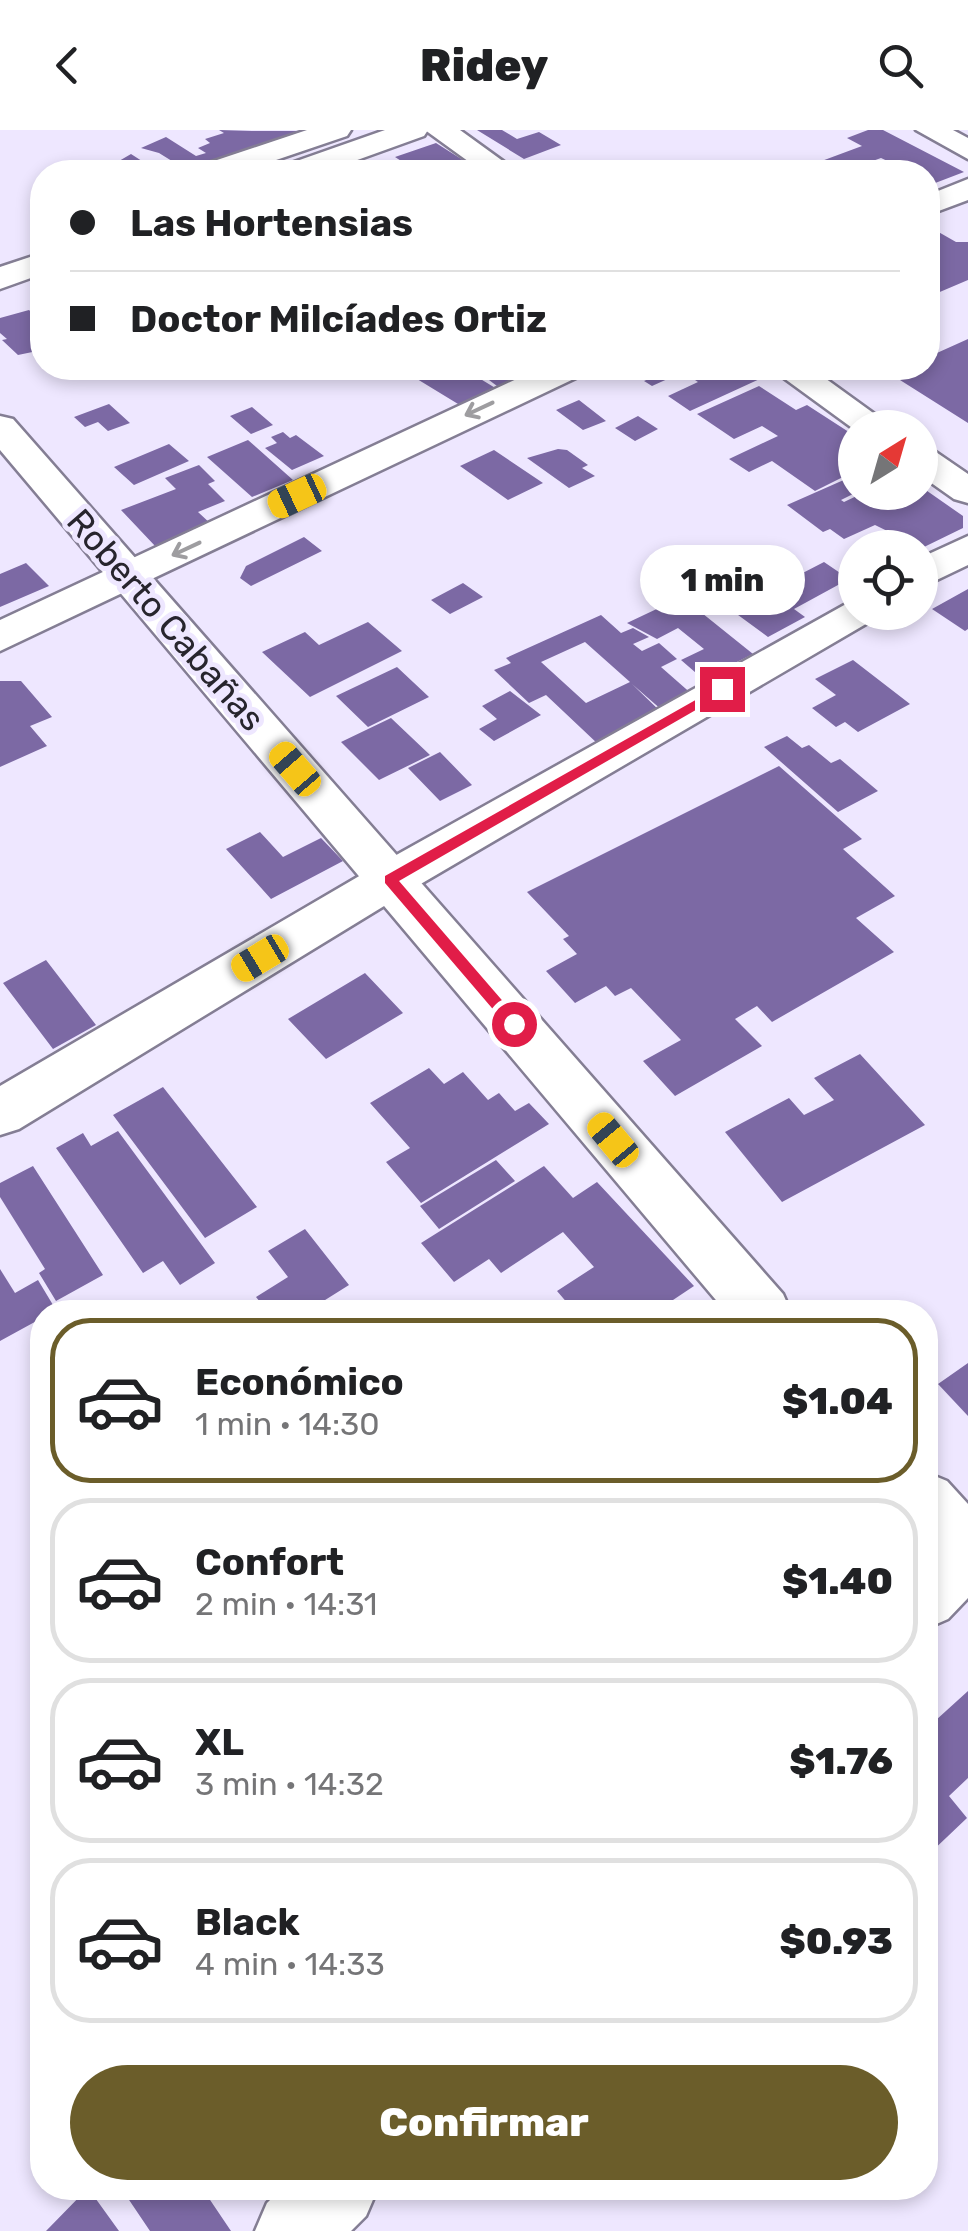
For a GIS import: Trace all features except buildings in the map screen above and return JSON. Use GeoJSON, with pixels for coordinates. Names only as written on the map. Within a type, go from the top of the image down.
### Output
{"type":"FeatureCollection","features":[{"type":"Feature","properties":{"kind":"street"},"geometry":{"type":"LineString","coordinates":[[249,160],[336,130]]}},
{"type":"Feature","properties":{"kind":"street"},"geometry":{"type":"LineString","coordinates":[[329,160],[413,130]]}},
{"type":"Feature","properties":{"kind":"street"},"geometry":{"type":"LineString","coordinates":[[440,130],[485,160]]}},
{"type":"Feature","properties":{"kind":"street"},"geometry":{"type":"LineString","coordinates":[[931,130],[968,150]]}},
{"type":"Feature","properties":{"kind":"street"},"geometry":{"type":"LineString","coordinates":[[940,201],[968,188]]}},
{"type":"Feature","properties":{"kind":"street"},"geometry":{"type":"LineString","coordinates":[[0,246],[30,236]]}},
{"type":"Feature","properties":{"kind":"street"},"geometry":{"type":"LineString","coordinates":[[0,279],[30,268]]}},
{"type":"Feature","properties":{"kind":"street"},"geometry":{"type":"LineString","coordinates":[[0,637],[542,380]]}},
{"type":"Feature","properties":{"kind":"street"},"geometry":{"type":"LineString","coordinates":[[806,380],[850,410]]}},
{"type":"Feature","properties":{"kind":"street","name":"Roberto Cabañas"},"geometry":{"type":"LineString","coordinates":[[0,427],[752,1300]]}},
{"type":"Feature","properties":{"kind":"street"},"geometry":{"type":"LineString","coordinates":[[938,470],[968,491]]}},
{"type":"Feature","properties":{"kind":"street"},"geometry":{"type":"LineString","coordinates":[[938,566],[968,548]]}},
{"type":"Feature","properties":{"kind":"street"},"geometry":{"type":"LineString","coordinates":[[0,1113],[390,880],[838,622]]}},
{"type":"Feature","properties":{"kind":"street"},"geometry":{"type":"LineString","coordinates":[[938,1517],[968,1552],[938,1583]]}},
{"type":"Feature","properties":{"kind":"street"},"geometry":{"type":"LineString","coordinates":[[295,2231],[326,2200]]}},
{"type":"Feature","properties":{"kind":"route"},"geometry":{"type":"LineString","coordinates":[[514,1024],[390,880],[722,689]]}}]}
